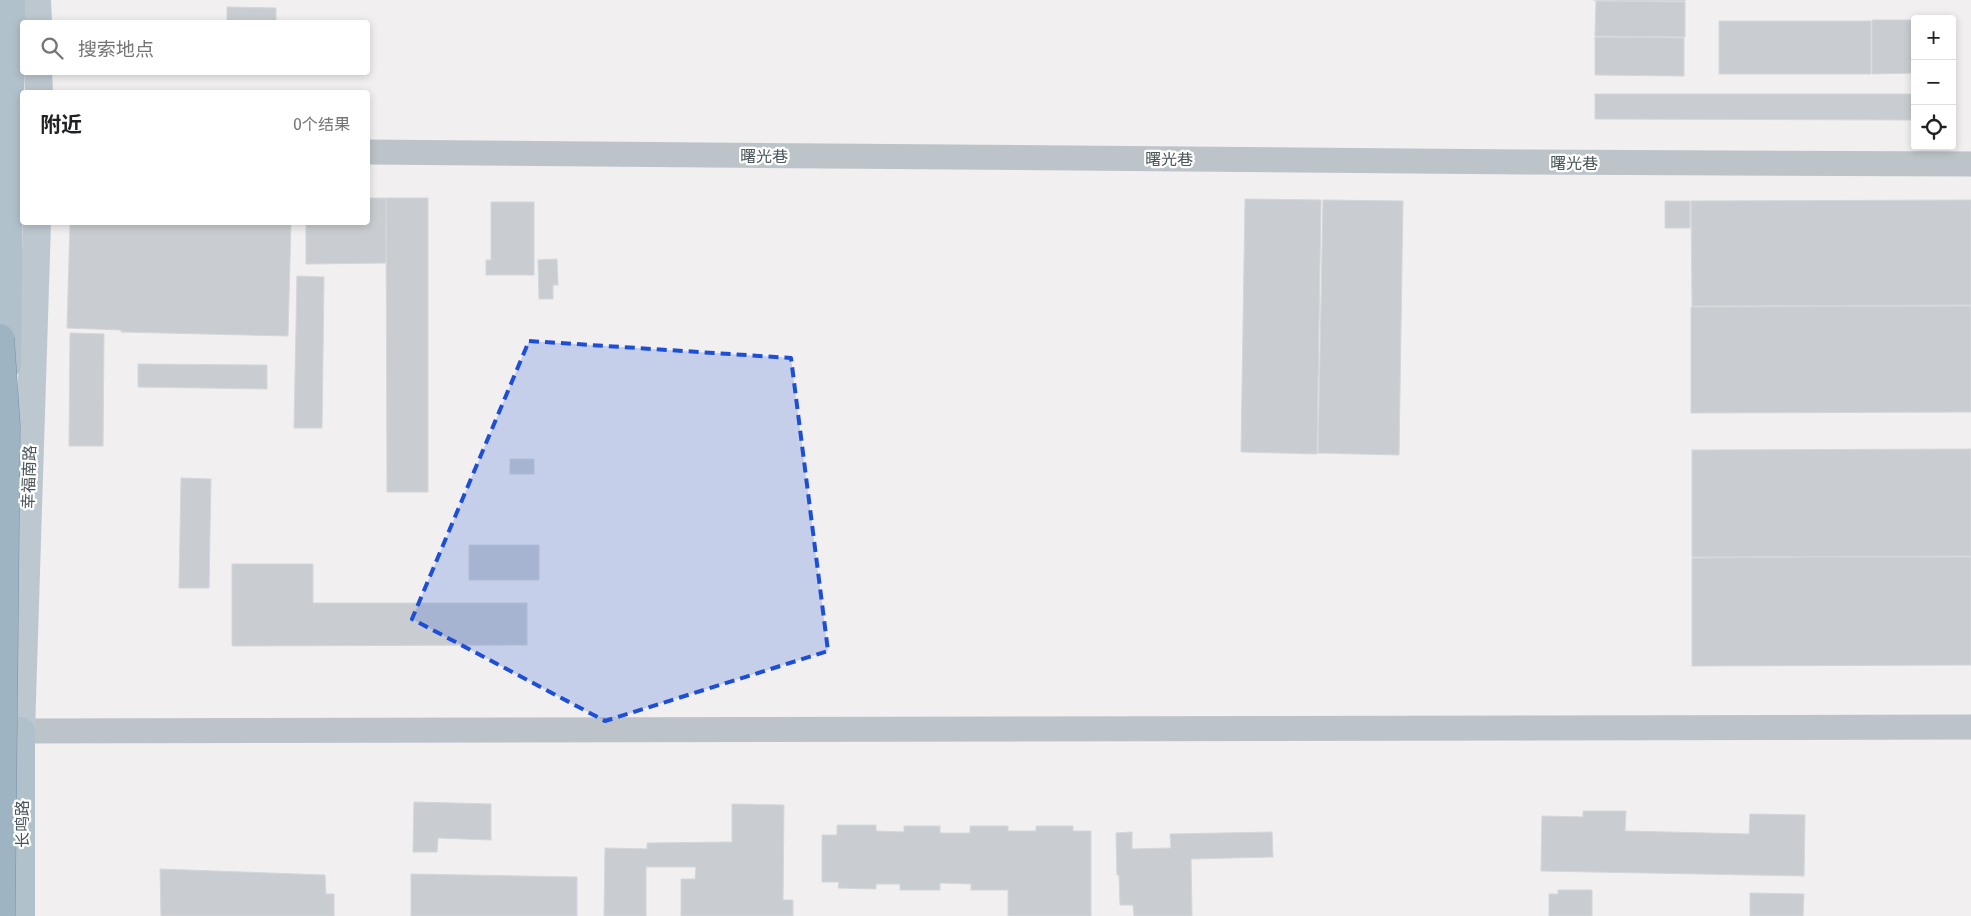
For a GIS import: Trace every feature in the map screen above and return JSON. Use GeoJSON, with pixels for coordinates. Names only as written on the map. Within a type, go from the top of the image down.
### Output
{"type":"FeatureCollection","features":[{"type":"Feature","properties":{"kind":"highway"},"geometry":{"type":"LineString","coordinates":[[0,338],[6,426],[1,916]]}},
{"type":"Feature","properties":{"kind":"main road"},"geometry":{"type":"LineString","coordinates":[[6,426],[11,0]]}},
{"type":"Feature","properties":{"kind":"main road"},"geometry":{"type":"LineString","coordinates":[[37,0],[38,20]]}},
{"type":"Feature","properties":{"kind":"main road"},"geometry":{"type":"LineString","coordinates":[[38,75],[39,90]]}},
{"type":"Feature","properties":{"kind":"main road","name":"幸福南路"},"geometry":{"type":"LineString","coordinates":[[10,731],[37,225]]}},
{"type":"Feature","properties":{"kind":"main road"},"geometry":{"type":"LineString","coordinates":[[0,686],[10,731]]}},
{"type":"Feature","properties":{"kind":"main road","name":"长鸣路"},"geometry":{"type":"LineString","coordinates":[[10,731],[11,803],[21,916]]}},
{"type":"Feature","properties":{"kind":"street","name":"曙光巷"},"geometry":{"type":"LineString","coordinates":[[370,152],[1971,164]]}},
{"type":"Feature","properties":{"kind":"street"},"geometry":{"type":"LineString","coordinates":[[10,731],[1971,727]]}},
{"type":"Feature","properties":{"kind":"highlighted area"},"geometry":{"type":"Polygon","coordinates":[[[529,341],[791,358],[828,651],[605,721],[412,619],[529,341]]]}},
{"type":"Feature","properties":{"kind":"building"},"geometry":{"type":"Polygon","coordinates":[[[1593,0],[1685,0],[1685,1],[1593,0]]]}},
{"type":"Feature","properties":{"kind":"building"},"geometry":{"type":"Polygon","coordinates":[[[1596,1],[1685,2],[1685,37],[1595,36],[1596,1]]]}},
{"type":"Feature","properties":{"kind":"building"},"geometry":{"type":"Polygon","coordinates":[[[227,7],[276,8],[276,20],[227,20],[227,7]]]}},
{"type":"Feature","properties":{"kind":"building"},"geometry":{"type":"Polygon","coordinates":[[[1872,20],[1911,20],[1911,73],[1872,74],[1872,20]]]}},
{"type":"Feature","properties":{"kind":"building"},"geometry":{"type":"Polygon","coordinates":[[[1719,21],[1871,21],[1871,74],[1719,74],[1719,21]]]}},
{"type":"Feature","properties":{"kind":"building"},"geometry":{"type":"Polygon","coordinates":[[[1595,37],[1684,38],[1684,76],[1595,75],[1595,37]]]}},
{"type":"Feature","properties":{"kind":"building"},"geometry":{"type":"Polygon","coordinates":[[[1595,94],[1911,94],[1911,120],[1595,119],[1595,94]]]}},
{"type":"Feature","properties":{"kind":"building"},"geometry":{"type":"Polygon","coordinates":[[[370,198],[386,198],[386,263],[306,264],[306,225],[370,225],[370,198]]]}},
{"type":"Feature","properties":{"kind":"building"},"geometry":{"type":"Polygon","coordinates":[[[386,198],[428,198],[428,492],[387,492],[386,198]]]}},
{"type":"Feature","properties":{"kind":"building"},"geometry":{"type":"Polygon","coordinates":[[[1245,199],[1321,200],[1317,454],[1241,452],[1245,199]]]}},
{"type":"Feature","properties":{"kind":"building"},"geometry":{"type":"Polygon","coordinates":[[[1323,200],[1403,201],[1399,455],[1318,453],[1323,200]]]}},
{"type":"Feature","properties":{"kind":"building"},"geometry":{"type":"Polygon","coordinates":[[[1971,200],[1971,305],[1692,306],[1691,201],[1971,200]]]}},
{"type":"Feature","properties":{"kind":"building"},"geometry":{"type":"Polygon","coordinates":[[[1665,201],[1690,201],[1690,228],[1665,228],[1665,201]]]}},
{"type":"Feature","properties":{"kind":"building"},"geometry":{"type":"Polygon","coordinates":[[[491,202],[534,202],[534,275],[486,275],[486,260],[491,260],[491,202]]]}},
{"type":"Feature","properties":{"kind":"building"},"geometry":{"type":"Polygon","coordinates":[[[70,225],[291,225],[288,336],[121,332],[121,330],[67,328],[70,225]]]}},
{"type":"Feature","properties":{"kind":"building"},"geometry":{"type":"Polygon","coordinates":[[[557,259],[558,285],[553,285],[553,299],[539,299],[538,260],[557,259]]]}},
{"type":"Feature","properties":{"kind":"building"},"geometry":{"type":"Polygon","coordinates":[[[297,276],[324,277],[322,428],[294,428],[297,276]]]}},
{"type":"Feature","properties":{"kind":"building"},"geometry":{"type":"Polygon","coordinates":[[[1971,306],[1971,412],[1691,413],[1691,307],[1971,306]]]}},
{"type":"Feature","properties":{"kind":"building"},"geometry":{"type":"Polygon","coordinates":[[[70,333],[104,334],[103,446],[69,446],[70,333]]]}},
{"type":"Feature","properties":{"kind":"building"},"geometry":{"type":"Polygon","coordinates":[[[138,364],[267,365],[267,389],[138,387],[138,364]]]}},
{"type":"Feature","properties":{"kind":"building"},"geometry":{"type":"Polygon","coordinates":[[[1971,449],[1971,556],[1692,557],[1692,450],[1971,449]]]}},
{"type":"Feature","properties":{"kind":"building"},"geometry":{"type":"Polygon","coordinates":[[[510,459],[534,459],[534,474],[510,474],[510,459]]]}},
{"type":"Feature","properties":{"kind":"building"},"geometry":{"type":"Polygon","coordinates":[[[181,478],[211,479],[209,588],[179,588],[181,478]]]}},
{"type":"Feature","properties":{"kind":"building"},"geometry":{"type":"Polygon","coordinates":[[[469,545],[539,545],[539,580],[469,580],[469,545]]]}},
{"type":"Feature","properties":{"kind":"building"},"geometry":{"type":"Polygon","coordinates":[[[1971,557],[1971,665],[1692,666],[1692,558],[1971,557]]]}},
{"type":"Feature","properties":{"kind":"building"},"geometry":{"type":"Polygon","coordinates":[[[232,564],[313,564],[313,603],[527,603],[527,645],[232,646],[232,564]]]}},
{"type":"Feature","properties":{"kind":"building"},"geometry":{"type":"Polygon","coordinates":[[[414,802],[491,804],[491,840],[438,838],[437,852],[413,852],[414,802]]]}},
{"type":"Feature","properties":{"kind":"building"},"geometry":{"type":"Polygon","coordinates":[[[732,804],[784,805],[783,900],[793,900],[793,916],[681,916],[681,879],[695,879],[696,867],[646,867],[646,916],[604,916],[605,848],[647,849],[647,843],[732,842],[732,804]]]}},
{"type":"Feature","properties":{"kind":"building"},"geometry":{"type":"Polygon","coordinates":[[[1583,811],[1626,811],[1625,831],[1749,834],[1750,814],[1805,815],[1804,876],[1541,871],[1542,816],[1583,817],[1583,811]]]}},
{"type":"Feature","properties":{"kind":"building"},"geometry":{"type":"Polygon","coordinates":[[[837,825],[876,825],[876,831],[904,832],[904,826],[940,826],[940,833],[970,833],[970,826],[1008,826],[1008,831],[1036,831],[1036,826],[1073,826],[1073,831],[1091,831],[1091,916],[1008,916],[1008,890],[971,890],[971,884],[940,883],[940,890],[900,890],[900,884],[876,884],[876,889],[838,888],[839,882],[822,882],[822,835],[837,835],[837,825]]]}},
{"type":"Feature","properties":{"kind":"building"},"geometry":{"type":"Polygon","coordinates":[[[1132,832],[1132,849],[1171,848],[1170,834],[1272,832],[1273,857],[1191,859],[1192,916],[1134,916],[1133,905],[1120,905],[1116,833],[1132,832]]]}},
{"type":"Feature","properties":{"kind":"building"},"geometry":{"type":"Polygon","coordinates":[[[160,869],[325,875],[326,894],[334,894],[334,916],[161,916],[160,869]]]}},
{"type":"Feature","properties":{"kind":"building"},"geometry":{"type":"Polygon","coordinates":[[[411,874],[577,877],[577,916],[411,916],[411,874]]]}},
{"type":"Feature","properties":{"kind":"building"},"geometry":{"type":"Polygon","coordinates":[[[1558,890],[1592,890],[1592,916],[1549,916],[1549,894],[1558,894],[1558,890]]]}},
{"type":"Feature","properties":{"kind":"building"},"geometry":{"type":"Polygon","coordinates":[[[1750,893],[1804,894],[1803,916],[1750,916],[1750,893]]]}}]}
